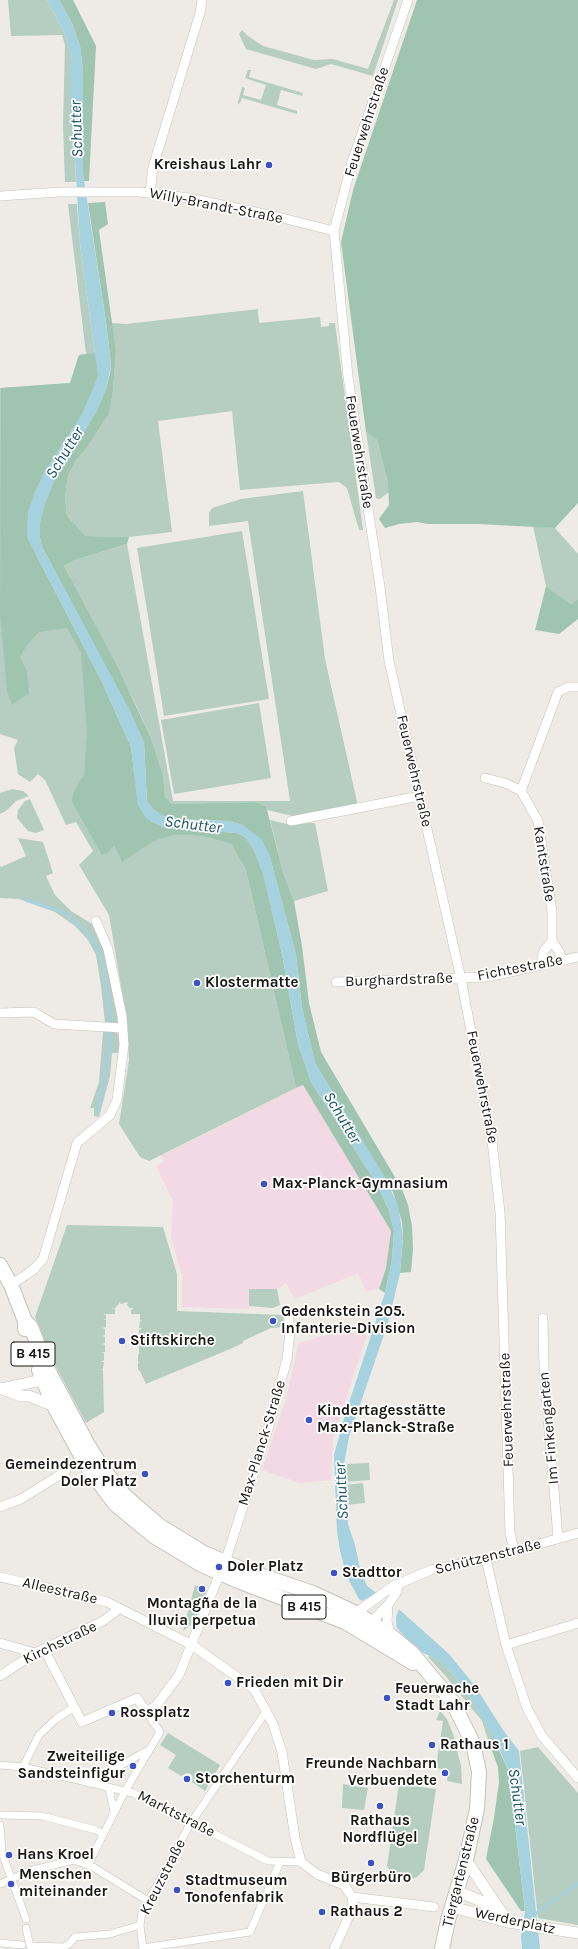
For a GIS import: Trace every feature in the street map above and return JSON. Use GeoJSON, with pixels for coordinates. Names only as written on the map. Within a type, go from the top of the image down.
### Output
{"type":"FeatureCollection","features":[{"type":"Feature","properties":{"kind":"main road","name":"B 415"},"geometry":{"type":"LineString","coordinates":[[1,1271],[11,1285],[25,1321],[25,1330],[46,1381]]}},
{"type":"Feature","properties":{"kind":"main road","name":"Tiergartenstraße"},"geometry":{"type":"LineString","coordinates":[[46,1381],[97,1461],[121,1492],[160,1526],[204,1553],[222,1568],[345,1622],[408,1660],[423,1667]]}},
{"type":"Feature","properties":{"kind":"main road","name":"Tiergartenstraße"},"geometry":{"type":"LineString","coordinates":[[46,1381],[54,1406],[86,1465],[115,1504],[155,1537],[200,1564],[222,1568],[313,1593],[356,1613],[390,1635],[412,1653],[452,1701],[473,1742],[479,1772],[477,1809],[466,1860],[452,1907],[442,1949]]}},
{"type":"Feature","properties":{"kind":"street"},"geometry":{"type":"LineString","coordinates":[[150,193],[153,167],[200,13],[202,0]]}},
{"type":"Feature","properties":{"kind":"street","name":"Feuerwehrstraße"},"geometry":{"type":"LineString","coordinates":[[408,0],[352,162],[334,231],[348,377],[380,587],[389,661],[461,978],[492,1141],[500,1212],[510,1533],[514,1550]]}},
{"type":"Feature","properties":{"kind":"street","name":"Willy-Brandt-Straße"},"geometry":{"type":"LineString","coordinates":[[0,196],[94,191],[150,193],[202,201],[334,231]]}},
{"type":"Feature","properties":{"kind":"street"},"geometry":{"type":"LineString","coordinates":[[485,778],[508,784],[521,791],[558,692],[568,687],[578,687]]}},
{"type":"Feature","properties":{"kind":"street","name":"Kantstraße"},"geometry":{"type":"LineString","coordinates":[[521,791],[538,821],[552,912],[552,941],[560,953],[561,960]]}},
{"type":"Feature","properties":{"kind":"street"},"geometry":{"type":"LineString","coordinates":[[291,821],[420,796]]}},
{"type":"Feature","properties":{"kind":"street"},"geometry":{"type":"LineString","coordinates":[[11,1285],[33,1270],[43,1258],[77,1143],[110,1115],[117,1100],[124,1045],[119,1028],[108,949],[96,921]]}},
{"type":"Feature","properties":{"kind":"street"},"geometry":{"type":"LineString","coordinates":[[542,964],[544,951],[552,941]]}},
{"type":"Feature","properties":{"kind":"street","name":"Fichtestraße"},"geometry":{"type":"LineString","coordinates":[[461,978],[488,977],[578,957]]}},
{"type":"Feature","properties":{"kind":"street","name":"Burghardstraße"},"geometry":{"type":"LineString","coordinates":[[336,982],[461,978]]}},
{"type":"Feature","properties":{"kind":"street"},"geometry":{"type":"LineString","coordinates":[[0,1013],[34,1012],[54,1024],[119,1028]]}},
{"type":"Feature","properties":{"kind":"street","name":"Max-Planck-Straße"},"geometry":{"type":"LineString","coordinates":[[222,1568],[268,1429],[287,1359],[290,1333],[288,1310]]}},
{"type":"Feature","properties":{"kind":"street","name":"Im Finkengarten"},"geometry":{"type":"LineString","coordinates":[[543,1318],[544,1369],[558,1538]]}},
{"type":"Feature","properties":{"kind":"street"},"geometry":{"type":"LineString","coordinates":[[0,1388],[46,1381]]}},
{"type":"Feature","properties":{"kind":"street"},"geometry":{"type":"LineString","coordinates":[[29,1396],[46,1381]]}},
{"type":"Feature","properties":{"kind":"street"},"geometry":{"type":"LineString","coordinates":[[0,1388],[21,1396],[29,1396],[54,1406]]}},
{"type":"Feature","properties":{"kind":"street"},"geometry":{"type":"LineString","coordinates":[[0,1507],[22,1499],[66,1471]]}},
{"type":"Feature","properties":{"kind":"street","name":"Schützenstraße"},"geometry":{"type":"LineString","coordinates":[[356,1613],[393,1586],[431,1570],[486,1559],[578,1533]]}},
{"type":"Feature","properties":{"kind":"street"},"geometry":{"type":"LineString","coordinates":[[486,1559],[506,1645],[527,1708],[542,1736],[578,1778]]}},
{"type":"Feature","properties":{"kind":"street"},"geometry":{"type":"LineString","coordinates":[[146,1711],[156,1706],[179,1675],[222,1568]]}},
{"type":"Feature","properties":{"kind":"street","name":"Alleestraße"},"geometry":{"type":"LineString","coordinates":[[0,1577],[107,1602],[192,1645],[254,1688],[274,1724],[282,1752],[295,1838],[301,1862]]}},
{"type":"Feature","properties":{"kind":"street"},"geometry":{"type":"LineString","coordinates":[[358,1631],[372,1623],[396,1593],[399,1584]]}},
{"type":"Feature","properties":{"kind":"street"},"geometry":{"type":"LineString","coordinates":[[388,1604],[387,1621],[390,1635]]}},
{"type":"Feature","properties":{"kind":"street","name":"Kirchstraße"},"geometry":{"type":"LineString","coordinates":[[0,1676],[35,1653],[103,1621],[119,1609]]}},
{"type":"Feature","properties":{"kind":"street"},"geometry":{"type":"LineString","coordinates":[[506,1645],[578,1623]]}},
{"type":"Feature","properties":{"kind":"street"},"geometry":{"type":"LineString","coordinates":[[0,1643],[35,1653]]}},
{"type":"Feature","properties":{"kind":"street"},"geometry":{"type":"LineString","coordinates":[[44,1649],[82,1722],[137,1698],[160,1732],[125,1791],[88,1865]]}},
{"type":"Feature","properties":{"kind":"street"},"geometry":{"type":"LineString","coordinates":[[23,1767],[39,1736],[56,1719],[74,1707]]}},
{"type":"Feature","properties":{"kind":"street","name":"Kreuzstraße"},"geometry":{"type":"LineString","coordinates":[[143,1949],[140,1925],[142,1913],[148,1901],[192,1822],[267,1710]]}},
{"type":"Feature","properties":{"kind":"street"},"geometry":{"type":"LineString","coordinates":[[89,1783],[151,1748]]}},
{"type":"Feature","properties":{"kind":"street","name":"Marktstraße"},"geometry":{"type":"LineString","coordinates":[[0,1765],[23,1767],[109,1788],[133,1792],[268,1861],[301,1862]]}},
{"type":"Feature","properties":{"kind":"street"},"geometry":{"type":"LineString","coordinates":[[109,1788],[114,1812]]}},
{"type":"Feature","properties":{"kind":"street"},"geometry":{"type":"LineString","coordinates":[[0,1815],[42,1816],[96,1830],[103,1834]]}},
{"type":"Feature","properties":{"kind":"street"},"geometry":{"type":"LineString","coordinates":[[0,1825],[2,1853],[26,1919]]}},
{"type":"Feature","properties":{"kind":"street"},"geometry":{"type":"LineString","coordinates":[[0,1884],[11,1878],[61,1862],[74,1860],[88,1865],[148,1901]]}},
{"type":"Feature","properties":{"kind":"street"},"geometry":{"type":"LineString","coordinates":[[466,1860],[508,1922]]}},
{"type":"Feature","properties":{"kind":"street"},"geometry":{"type":"LineString","coordinates":[[143,1949],[250,1932],[280,1862]]}},
{"type":"Feature","properties":{"kind":"street"},"geometry":{"type":"LineString","coordinates":[[301,1862],[317,1874],[344,1885],[352,1897],[353,1905],[350,1914],[334,1949]]}},
{"type":"Feature","properties":{"kind":"street"},"geometry":{"type":"LineString","coordinates":[[457,1891],[480,1901],[508,1922]]}},
{"type":"Feature","properties":{"kind":"street"},"geometry":{"type":"LineString","coordinates":[[352,1897],[434,1908]]}},
{"type":"Feature","properties":{"kind":"street","name":"Werderplatz"},"geometry":{"type":"LineString","coordinates":[[452,1907],[508,1922],[578,1933]]}},
{"type":"Feature","properties":{"kind":"street"},"geometry":{"type":"LineString","coordinates":[[26,1928],[30,1946],[64,1947],[69,1944],[75,1936],[110,1934],[140,1925]]}},
{"type":"Feature","properties":{"kind":"street"},"geometry":{"type":"LineString","coordinates":[[0,1943],[22,1945]]}},
{"type":"Feature","properties":{"kind":"shaded area","name":"Max-Planck-Gymnasium"},"geometry":{"type":"Polygon","coordinates":[[[303,1085],[391,1231],[386,1268],[379,1289],[366,1291],[358,1273],[295,1299],[286,1283],[277,1289],[249,1289],[249,1308],[247,1309],[182,1307],[182,1275],[171,1237],[173,1201],[156,1166],[164,1162],[160,1154],[165,1154],[303,1085]]]}},
{"type":"Feature","properties":{"kind":"shaded area","name":"Kindertagesstätte Max-Planck-Straße"},"geometry":{"type":"Polygon","coordinates":[[[340,1331],[367,1335],[333,1438],[331,1480],[300,1483],[262,1470],[285,1402],[299,1343],[340,1331]]]}},
{"type":"Feature","properties":{"kind":"green space"},"geometry":{"type":"Polygon","coordinates":[[[8,0],[47,0],[65,34],[72,60],[71,74],[76,182],[65,182],[63,126],[65,45],[62,35],[11,36],[8,0]]]}},
{"type":"Feature","properties":{"kind":"green space"},"geometry":{"type":"Polygon","coordinates":[[[59,0],[73,0],[96,46],[89,181],[84,181],[83,174],[83,70],[80,46],[72,23],[59,0]]]}},
{"type":"Feature","properties":{"kind":"green space"},"geometry":{"type":"Polygon","coordinates":[[[394,0],[398,0],[373,76],[331,64],[316,69],[246,49],[239,34],[242,30],[263,46],[314,60],[333,59],[368,69],[394,0]]]}},
{"type":"Feature","properties":{"kind":"green space"},"geometry":{"type":"Polygon","coordinates":[[[417,0],[578,0],[578,503],[555,528],[477,524],[428,524],[417,522],[399,524],[385,528],[379,519],[389,505],[388,483],[377,440],[366,432],[341,242],[353,190],[417,0]]]}},
{"type":"Feature","properties":{"kind":"green space"},"geometry":{"type":"Polygon","coordinates":[[[248,70],[251,70],[249,77],[303,93],[302,96],[281,90],[277,105],[297,111],[297,114],[242,98],[239,105],[238,102],[242,87],[245,88],[243,95],[261,100],[266,85],[245,78],[248,70]]]}},
{"type":"Feature","properties":{"kind":"green space"},"geometry":{"type":"Polygon","coordinates":[[[105,202],[108,224],[99,230],[116,351],[113,391],[109,414],[84,452],[76,460],[68,476],[65,497],[67,516],[86,536],[129,537],[127,544],[75,560],[64,566],[117,666],[151,738],[163,775],[165,797],[172,804],[255,802],[266,806],[283,872],[294,901],[302,946],[309,1003],[321,1052],[402,1189],[408,1205],[412,1226],[413,1249],[411,1272],[400,1273],[403,1237],[402,1222],[393,1192],[315,1063],[302,1008],[296,955],[269,854],[243,825],[228,821],[170,819],[159,814],[152,808],[147,801],[144,743],[130,712],[42,547],[40,538],[40,523],[45,504],[54,481],[96,412],[106,389],[110,373],[111,365],[106,322],[88,203],[105,202]]]}},
{"type":"Feature","properties":{"kind":"green space"},"geometry":{"type":"Polygon","coordinates":[[[68,204],[77,204],[80,244],[98,376],[34,554],[102,682],[157,840],[173,835],[202,836],[231,844],[246,870],[296,1088],[149,1161],[140,1157],[119,1124],[129,1060],[127,1022],[109,915],[79,865],[93,851],[76,822],[66,825],[45,780],[38,774],[30,782],[18,774],[14,748],[18,740],[0,734],[0,388],[70,383],[79,355],[86,354],[68,204]]]}},
{"type":"Feature","properties":{"kind":"green space"},"geometry":{"type":"Polygon","coordinates":[[[258,309],[259,323],[320,317],[321,327],[329,326],[329,323],[335,323],[363,530],[359,530],[347,488],[339,482],[240,490],[232,411],[158,421],[172,532],[129,537],[86,536],[67,516],[65,497],[68,476],[76,460],[84,452],[109,414],[113,391],[116,351],[111,323],[126,324],[258,309]]]}},
{"type":"Feature","properties":{"kind":"green space"},"geometry":{"type":"Polygon","coordinates":[[[96,353],[98,376],[96,384],[82,414],[44,473],[35,492],[28,512],[27,537],[102,682],[131,747],[138,805],[147,819],[165,828],[238,833],[246,838],[254,850],[263,873],[282,954],[298,1044],[311,1082],[377,1184],[389,1211],[394,1231],[392,1260],[385,1293],[379,1289],[386,1268],[391,1231],[303,1085],[296,1088],[246,870],[231,844],[202,836],[173,835],[152,842],[122,862],[114,845],[108,853],[102,855],[72,802],[73,793],[84,775],[87,733],[81,653],[67,628],[39,632],[27,645],[20,657],[27,672],[29,693],[12,705],[7,691],[0,613],[1,388],[70,383],[79,355],[96,353]]]}},
{"type":"Feature","properties":{"kind":"green space"},"geometry":{"type":"Polygon","coordinates":[[[366,432],[377,440],[388,483],[389,492],[380,499],[376,498],[366,432]]]}},
{"type":"Feature","properties":{"kind":"green space"},"geometry":{"type":"Polygon","coordinates":[[[303,491],[325,659],[358,806],[293,816],[267,810],[266,806],[255,802],[172,804],[165,797],[163,775],[151,738],[135,703],[64,566],[75,560],[127,544],[173,801],[290,801],[248,521],[209,526],[209,513],[212,508],[241,499],[303,491]]]}},
{"type":"Feature","properties":{"kind":"green space"},"geometry":{"type":"Polygon","coordinates":[[[533,526],[555,528],[578,554],[578,599],[571,604],[546,586],[533,526]]]}},
{"type":"Feature","properties":{"kind":"green space"},"geometry":{"type":"Polygon","coordinates":[[[242,531],[269,699],[164,716],[137,548],[242,531]]]}},
{"type":"Feature","properties":{"kind":"green space"},"geometry":{"type":"Polygon","coordinates":[[[546,586],[571,604],[578,599],[578,619],[559,634],[535,630],[546,586]]]}},
{"type":"Feature","properties":{"kind":"green space"},"geometry":{"type":"Polygon","coordinates":[[[259,703],[271,778],[174,794],[161,720],[259,703]]]}},
{"type":"Feature","properties":{"kind":"green space"},"geometry":{"type":"Polygon","coordinates":[[[12,789],[23,791],[29,796],[16,801],[6,811],[0,814],[0,793],[12,789]]]}},
{"type":"Feature","properties":{"kind":"green space"},"geometry":{"type":"Polygon","coordinates":[[[30,799],[44,830],[36,833],[28,831],[17,818],[18,810],[25,801],[30,799]]]}},
{"type":"Feature","properties":{"kind":"green space"},"geometry":{"type":"Polygon","coordinates":[[[270,820],[287,824],[315,823],[328,891],[294,901],[283,872],[270,820]]]}},
{"type":"Feature","properties":{"kind":"green space"},"geometry":{"type":"Polygon","coordinates":[[[18,838],[43,842],[53,873],[46,876],[55,895],[71,911],[92,924],[103,941],[119,1019],[118,1024],[105,1023],[96,955],[88,940],[75,926],[55,912],[19,899],[0,898],[0,865],[1,867],[26,856],[18,838]]]}},
{"type":"Feature","properties":{"kind":"green space"},"geometry":{"type":"Polygon","coordinates":[[[103,1032],[115,1032],[119,1035],[120,1053],[112,1053],[110,1076],[99,1117],[94,1116],[94,1108],[90,1108],[99,1082],[103,1032]]]}},
{"type":"Feature","properties":{"kind":"green space"},"geometry":{"type":"Polygon","coordinates":[[[67,1225],[163,1227],[177,1274],[177,1311],[283,1315],[284,1327],[271,1328],[230,1349],[146,1384],[140,1371],[138,1370],[138,1363],[140,1362],[138,1362],[138,1354],[140,1354],[139,1346],[141,1345],[139,1345],[139,1338],[141,1337],[139,1337],[139,1330],[142,1328],[139,1328],[140,1321],[142,1320],[140,1320],[140,1314],[131,1314],[131,1310],[134,1308],[130,1308],[127,1305],[128,1302],[121,1304],[119,1302],[115,1308],[112,1308],[115,1309],[115,1314],[103,1314],[106,1315],[106,1319],[103,1319],[106,1320],[106,1327],[102,1328],[105,1329],[105,1335],[102,1336],[105,1337],[105,1343],[102,1344],[105,1345],[105,1352],[101,1352],[104,1353],[104,1360],[101,1362],[104,1362],[103,1369],[101,1369],[103,1370],[104,1412],[86,1423],[55,1365],[35,1317],[67,1225]]]}},
{"type":"Feature","properties":{"kind":"green space"},"geometry":{"type":"Polygon","coordinates":[[[249,1289],[277,1289],[280,1305],[273,1308],[249,1306],[249,1289]]]}},
{"type":"Feature","properties":{"kind":"green space"},"geometry":{"type":"Polygon","coordinates":[[[369,1463],[370,1480],[343,1482],[344,1464],[369,1463]]]}},
{"type":"Feature","properties":{"kind":"green space"},"geometry":{"type":"Polygon","coordinates":[[[363,1483],[365,1503],[346,1505],[344,1485],[363,1483]]]}},
{"type":"Feature","properties":{"kind":"green space"},"geometry":{"type":"Polygon","coordinates":[[[195,1585],[207,1590],[194,1622],[183,1631],[195,1585]]]}},
{"type":"Feature","properties":{"kind":"green space"},"geometry":{"type":"Polygon","coordinates":[[[430,1656],[437,1659],[452,1673],[467,1693],[493,1737],[489,1743],[482,1721],[428,1657],[430,1656]]]}},
{"type":"Feature","properties":{"kind":"green space"},"geometry":{"type":"Polygon","coordinates":[[[440,1711],[447,1719],[453,1734],[461,1766],[462,1784],[447,1781],[448,1770],[436,1768],[443,1721],[436,1720],[440,1711]]]}},
{"type":"Feature","properties":{"kind":"green space"},"geometry":{"type":"Polygon","coordinates":[[[168,1733],[220,1765],[205,1791],[192,1782],[193,1778],[191,1774],[187,1773],[181,1776],[168,1768],[176,1755],[160,1745],[168,1733]]]}},
{"type":"Feature","properties":{"kind":"green space"},"geometry":{"type":"Polygon","coordinates":[[[493,1737],[509,1772],[525,1911],[521,1911],[486,1859],[499,1782],[498,1767],[489,1743],[493,1737]]]}},
{"type":"Feature","properties":{"kind":"green space"},"geometry":{"type":"Polygon","coordinates":[[[538,1747],[578,1793],[578,1925],[538,1918],[520,1751],[538,1747]]]}},
{"type":"Feature","properties":{"kind":"green space"},"geometry":{"type":"Polygon","coordinates":[[[343,1784],[368,1788],[364,1810],[342,1808],[343,1784]]]}},
{"type":"Feature","properties":{"kind":"green space"},"geometry":{"type":"Polygon","coordinates":[[[399,1784],[436,1789],[424,1870],[417,1877],[409,1880],[399,1879],[392,1874],[387,1866],[399,1784]]]}},
{"type":"Feature","properties":{"kind":"water","name":"Schutter"},"geometry":{"type":"Polygon","coordinates":[[[47,0],[59,0],[72,23],[80,46],[83,70],[83,174],[106,322],[111,365],[106,389],[96,412],[54,481],[45,504],[40,523],[40,539],[42,547],[130,711],[144,743],[147,801],[152,808],[159,814],[170,819],[228,821],[243,825],[262,840],[269,854],[296,955],[302,1008],[315,1063],[385,1177],[398,1205],[403,1237],[400,1273],[388,1323],[349,1437],[344,1464],[343,1482],[348,1524],[355,1545],[361,1573],[367,1586],[401,1611],[449,1654],[475,1686],[503,1730],[519,1751],[540,1949],[522,1949],[521,1936],[525,1911],[509,1772],[498,1746],[467,1693],[452,1673],[437,1659],[423,1653],[395,1626],[359,1599],[347,1577],[340,1551],[337,1531],[334,1455],[345,1415],[385,1293],[392,1260],[394,1231],[389,1211],[377,1184],[311,1082],[298,1044],[282,954],[263,874],[254,850],[246,838],[238,833],[165,828],[147,819],[138,805],[131,747],[102,682],[27,537],[28,512],[35,492],[44,473],[82,414],[98,376],[80,244],[70,74],[72,60],[65,34],[47,0]]]}},
{"type":"Feature","properties":{"kind":"pier"},"geometry":{"type":"Polygon","coordinates":[[[377,1593],[399,1609],[396,1617],[397,1632],[360,1602],[377,1593]]]}},
{"type":"Feature","properties":{"kind":"waterway"},"geometry":{"type":"LineString","coordinates":[[26,900],[65,913],[93,939],[102,961],[111,1018],[110,1046],[97,1113]]}},
{"type":"Feature","properties":{"kind":"waterway"},"geometry":{"type":"LineString","coordinates":[[534,1915],[578,1883]]}},
{"type":"Feature","properties":{"kind":"place","name":"Kreishaus Lahr"},"geometry":{"type":"Point","coordinates":[269,165]}},
{"type":"Feature","properties":{"kind":"place","name":"Klostermatte"},"geometry":{"type":"Point","coordinates":[197,983]}},
{"type":"Feature","properties":{"kind":"place","name":"Max-Planck-Gymnasium"},"geometry":{"type":"Point","coordinates":[264,1184]}},
{"type":"Feature","properties":{"kind":"place","name":"Gedenkstein 205. Infanterie-Division"},"geometry":{"type":"Point","coordinates":[273,1321]}},
{"type":"Feature","properties":{"kind":"place","name":"Stiftskirche"},"geometry":{"type":"Point","coordinates":[122,1341]}},
{"type":"Feature","properties":{"kind":"place","name":"Kindertagesstätte Max-Planck-Straße"},"geometry":{"type":"Point","coordinates":[309,1420]}},
{"type":"Feature","properties":{"kind":"place","name":"Gemeindezentrum Doler Platz"},"geometry":{"type":"Point","coordinates":[145,1474]}},
{"type":"Feature","properties":{"kind":"place","name":"Doler Platz"},"geometry":{"type":"Point","coordinates":[219,1567]}},
{"type":"Feature","properties":{"kind":"place","name":"Stadttor"},"geometry":{"type":"Point","coordinates":[334,1573]}},
{"type":"Feature","properties":{"kind":"place","name":"Montagña de la lluvia perpetua"},"geometry":{"type":"Point","coordinates":[202,1589]}},
{"type":"Feature","properties":{"kind":"place","name":"Frieden mit Dir"},"geometry":{"type":"Point","coordinates":[228,1683]}},
{"type":"Feature","properties":{"kind":"place","name":"Feuerwache Stadt Lahr"},"geometry":{"type":"Point","coordinates":[387,1698]}},
{"type":"Feature","properties":{"kind":"place","name":"Rossplatz"},"geometry":{"type":"Point","coordinates":[112,1713]}},
{"type":"Feature","properties":{"kind":"place","name":"Rathaus 1"},"geometry":{"type":"Point","coordinates":[432,1745]}},
{"type":"Feature","properties":{"kind":"place","name":"Zweiteilige Sandsteinfigur"},"geometry":{"type":"Point","coordinates":[133,1766]}},
{"type":"Feature","properties":{"kind":"place","name":"Freunde Nachbarn Verbuendete"},"geometry":{"type":"Point","coordinates":[445,1773]}},
{"type":"Feature","properties":{"kind":"place","name":"Storchenturm"},"geometry":{"type":"Point","coordinates":[187,1779]}},
{"type":"Feature","properties":{"kind":"place","name":"Rathaus Nordflügel"},"geometry":{"type":"Point","coordinates":[380,1806]}},
{"type":"Feature","properties":{"kind":"place","name":"Hans Kroel"},"geometry":{"type":"Point","coordinates":[9,1855]}},
{"type":"Feature","properties":{"kind":"place","name":"Bürgerbüro"},"geometry":{"type":"Point","coordinates":[371,1863]}},
{"type":"Feature","properties":{"kind":"place","name":"Menschen miteinander"},"geometry":{"type":"Point","coordinates":[11,1884]}},
{"type":"Feature","properties":{"kind":"place","name":"Stadtmuseum Tonofenfabrik"},"geometry":{"type":"Point","coordinates":[177,1890]}},
{"type":"Feature","properties":{"kind":"place","name":"Rathaus 2"},"geometry":{"type":"Point","coordinates":[322,1912]}}]}
